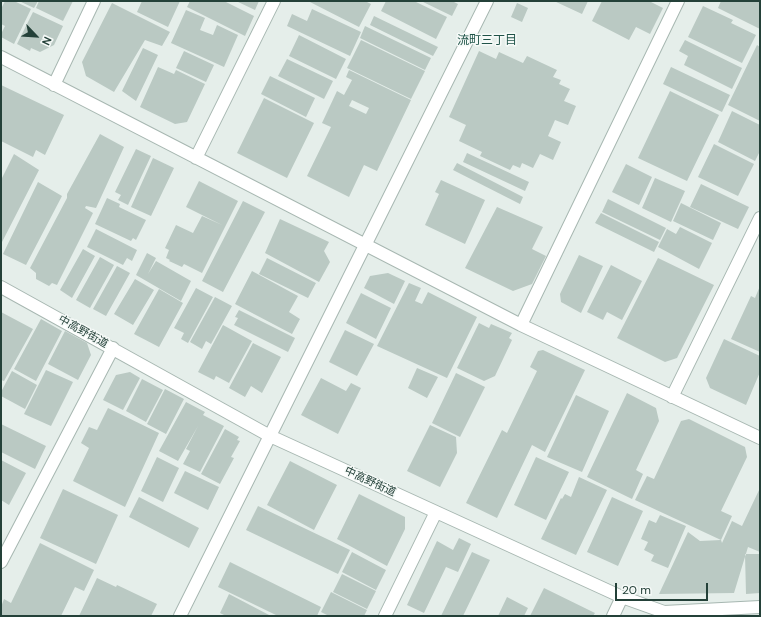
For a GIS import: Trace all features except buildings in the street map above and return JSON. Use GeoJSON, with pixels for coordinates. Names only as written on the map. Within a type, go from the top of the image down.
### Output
{"type":"FeatureCollection","features":[{"type":"Feature","properties":{"kind":"street"},"geometry":{"type":"LineString","coordinates":[[54,85],[94,1]]}},
{"type":"Feature","properties":{"kind":"street"},"geometry":{"type":"LineString","coordinates":[[196,158],[274,1]]}},
{"type":"Feature","properties":{"kind":"street"},"geometry":{"type":"LineString","coordinates":[[180,616],[487,1]]}},
{"type":"Feature","properties":{"kind":"street"},"geometry":{"type":"LineString","coordinates":[[521,325],[678,1]]}},
{"type":"Feature","properties":{"kind":"street"},"geometry":{"type":"LineString","coordinates":[[1,57],[521,325],[760,438]]}},
{"type":"Feature","properties":{"kind":"street"},"geometry":{"type":"LineString","coordinates":[[672,397],[760,218]]}},
{"type":"Feature","properties":{"kind":"street","name":"中高野街道"},"geometry":{"type":"LineString","coordinates":[[1,287],[270,436],[622,597],[664,612],[760,607]]}},
{"type":"Feature","properties":{"kind":"street"},"geometry":{"type":"LineString","coordinates":[[1,562],[113,348]]}},
{"type":"Feature","properties":{"kind":"street"},"geometry":{"type":"LineString","coordinates":[[385,616],[436,512]]}},
{"type":"Feature","properties":{"kind":"street"},"geometry":{"type":"LineString","coordinates":[[613,616],[622,597]]}},
{"type":"Feature","properties":{"kind":"district","name":"流町三丁目"},"geometry":{"type":"Point","coordinates":[487,41]}}]}
